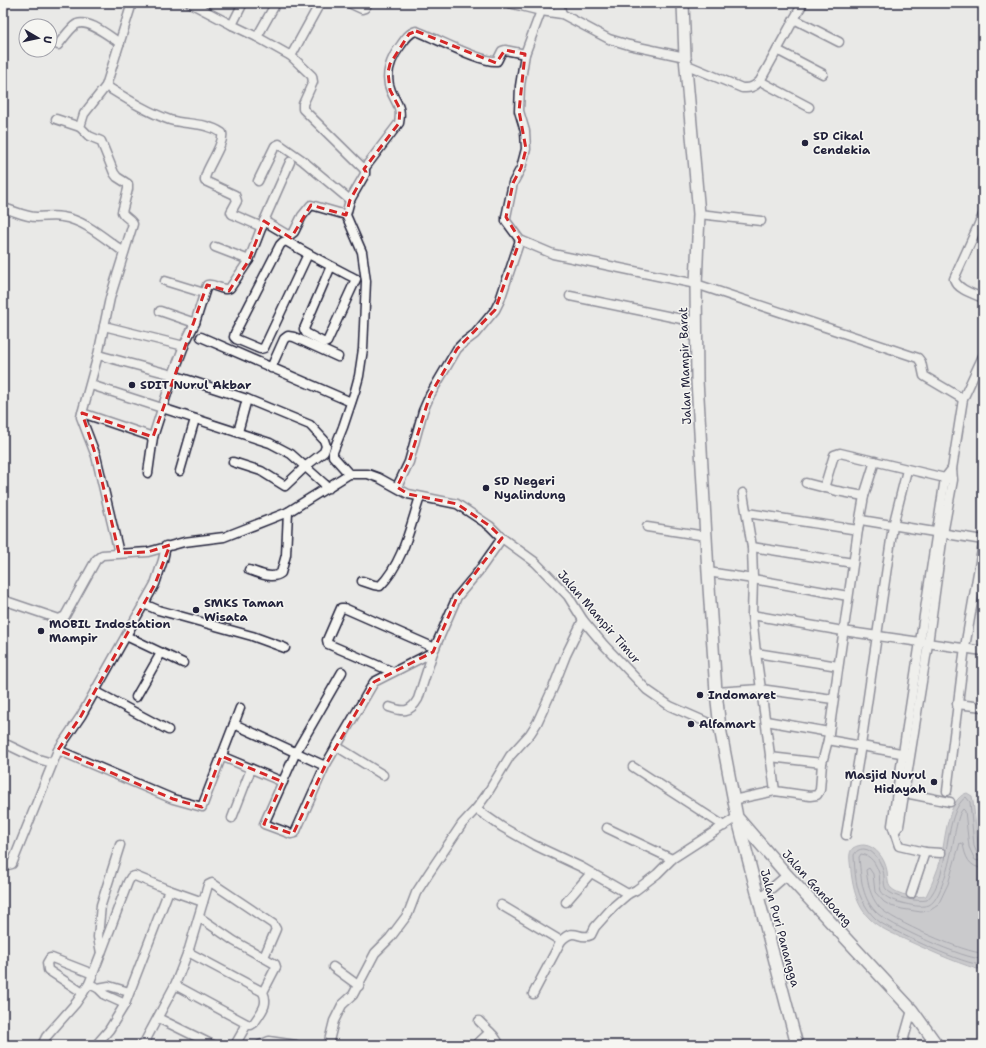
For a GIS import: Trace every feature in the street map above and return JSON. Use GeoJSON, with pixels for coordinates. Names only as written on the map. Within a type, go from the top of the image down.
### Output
{"type":"FeatureCollection","features":[{"type":"Feature","properties":{"kind":"street"},"geometry":{"type":"LineString","coordinates":[[80,127],[84,114],[106,86],[132,3]]}},
{"type":"Feature","properties":{"kind":"street"},"geometry":{"type":"LineString","coordinates":[[3,600],[59,619],[65,616],[96,560],[102,555],[148,552],[184,542],[224,537],[288,512],[329,488],[349,474],[333,456],[333,452],[352,402],[359,376],[363,349],[366,281],[362,252],[346,215],[350,200],[365,174],[364,169],[303,109],[303,104],[313,82],[312,76],[291,56],[257,36],[190,3]]}},
{"type":"Feature","properties":{"kind":"street"},"geometry":{"type":"LineString","coordinates":[[232,25],[243,3]]}},
{"type":"Feature","properties":{"kind":"street"},"geometry":{"type":"LineString","coordinates":[[257,36],[276,3]]}},
{"type":"Feature","properties":{"kind":"street"},"geometry":{"type":"LineString","coordinates":[[291,56],[320,3]]}},
{"type":"Feature","properties":{"kind":"street"},"geometry":{"type":"LineString","coordinates":[[349,3],[362,9],[368,3]]}},
{"type":"Feature","properties":{"kind":"street"},"geometry":{"type":"LineString","coordinates":[[509,3],[541,11],[562,14],[609,39],[685,60],[742,88],[750,88],[755,86],[760,80],[803,3]]}},
{"type":"Feature","properties":{"kind":"street"},"geometry":{"type":"LineString","coordinates":[[553,3],[560,7],[562,14]]}},
{"type":"Feature","properties":{"kind":"street","name":"Jalan Mampir Barat"},"geometry":{"type":"LineString","coordinates":[[683,3],[685,60],[699,214],[696,284],[697,380],[708,572],[716,692],[720,728]]}},
{"type":"Feature","properties":{"kind":"street"},"geometry":{"type":"LineString","coordinates":[[541,11],[525,54],[520,86],[520,111],[525,131],[526,149],[521,168],[513,183],[506,217],[506,221],[520,240],[553,254],[696,284],[918,358],[921,362],[924,376],[963,399]]}},
{"type":"Feature","properties":{"kind":"street"},"geometry":{"type":"LineString","coordinates":[[794,19],[839,42]]}},
{"type":"Feature","properties":{"kind":"street"},"geometry":{"type":"LineString","coordinates":[[58,45],[74,26],[82,23],[90,24],[120,43]]}},
{"type":"Feature","properties":{"kind":"street"},"geometry":{"type":"LineString","coordinates":[[364,169],[399,123],[401,114],[400,109],[390,90],[388,72],[390,64],[399,47],[412,32],[416,31],[423,33],[490,61],[497,61],[502,51],[505,50],[525,54]]}},
{"type":"Feature","properties":{"kind":"street"},"geometry":{"type":"LineString","coordinates":[[777,50],[823,74]]}},
{"type":"Feature","properties":{"kind":"street"},"geometry":{"type":"LineString","coordinates":[[760,80],[810,106]]}},
{"type":"Feature","properties":{"kind":"street"},"geometry":{"type":"LineString","coordinates":[[106,86],[137,105],[170,120],[205,125],[222,132],[222,137],[212,163],[205,175],[206,180],[235,195],[237,201],[232,214],[263,224],[286,234],[292,234],[311,204],[346,215]]}},
{"type":"Feature","properties":{"kind":"street"},"geometry":{"type":"LineString","coordinates":[[56,119],[80,127],[87,135],[101,141],[114,173],[117,177],[128,184],[122,212],[131,220],[133,224],[110,298],[91,385],[82,413],[82,420],[96,456],[119,553]]}},
{"type":"Feature","properties":{"kind":"street"},"geometry":{"type":"LineString","coordinates":[[258,181],[276,146],[279,144],[312,168],[350,200]]}},
{"type":"Feature","properties":{"kind":"street"},"geometry":{"type":"LineString","coordinates":[[148,473],[153,436],[173,375],[195,323],[208,284],[229,290],[249,260],[290,162]]}},
{"type":"Feature","properties":{"kind":"street"},"geometry":{"type":"LineString","coordinates":[[7,209],[27,216],[62,216],[75,220],[93,230],[124,252]]}},
{"type":"Feature","properties":{"kind":"street"},"geometry":{"type":"LineString","coordinates":[[699,214],[761,221]]}},
{"type":"Feature","properties":{"kind":"street"},"geometry":{"type":"LineString","coordinates":[[983,215],[954,279],[962,288],[983,298]]}},
{"type":"Feature","properties":{"kind":"street"},"geometry":{"type":"LineString","coordinates":[[397,487],[409,462],[423,411],[430,395],[457,350],[463,343],[475,334],[495,310],[500,300],[520,240]]}},
{"type":"Feature","properties":{"kind":"street"},"geometry":{"type":"LineString","coordinates":[[308,254],[264,348],[260,349],[236,339],[234,337],[235,333],[280,244],[283,242],[286,241],[356,279],[366,281]]}},
{"type":"Feature","properties":{"kind":"street"},"geometry":{"type":"LineString","coordinates":[[215,246],[249,260]]}},
{"type":"Feature","properties":{"kind":"street"},"geometry":{"type":"LineString","coordinates":[[331,266],[304,329],[306,334],[325,343],[329,340],[356,279]]}},
{"type":"Feature","properties":{"kind":"street"},"geometry":{"type":"LineString","coordinates":[[165,282],[204,293]]}},
{"type":"Feature","properties":{"kind":"street"},"geometry":{"type":"LineString","coordinates":[[570,296],[696,322]]}},
{"type":"Feature","properties":{"kind":"street"},"geometry":{"type":"LineString","coordinates":[[160,311],[195,323]]}},
{"type":"Feature","properties":{"kind":"street"},"geometry":{"type":"LineString","coordinates":[[104,326],[184,346]]}},
{"type":"Feature","properties":{"kind":"street"},"geometry":{"type":"LineString","coordinates":[[271,368],[284,339],[288,336],[294,337],[338,357]]}},
{"type":"Feature","properties":{"kind":"street"},"geometry":{"type":"LineString","coordinates":[[201,337],[352,402]]}},
{"type":"Feature","properties":{"kind":"street"},"geometry":{"type":"LineString","coordinates":[[98,355],[173,375],[248,399],[310,425],[324,440],[326,446],[324,452],[306,466],[285,486],[261,471],[233,462]]}},
{"type":"Feature","properties":{"kind":"street"},"geometry":{"type":"LineString","coordinates":[[941,853],[925,852],[899,846],[894,831],[899,826],[902,753],[919,642],[940,533],[953,480],[952,469],[963,399],[983,356]]}},
{"type":"Feature","properties":{"kind":"street"},"geometry":{"type":"LineString","coordinates":[[91,385],[270,443],[291,454],[329,488]]}},
{"type":"Feature","properties":{"kind":"street"},"geometry":{"type":"LineString","coordinates":[[238,432],[248,399]]}},
{"type":"Feature","properties":{"kind":"street"},"geometry":{"type":"LineString","coordinates":[[82,413],[153,436]]}},
{"type":"Feature","properties":{"kind":"street"},"geometry":{"type":"LineString","coordinates":[[180,471],[195,418]]}},
{"type":"Feature","properties":{"kind":"street"},"geometry":{"type":"LineString","coordinates":[[824,488],[834,456],[837,453],[953,480]]}},
{"type":"Feature","properties":{"kind":"street"},"geometry":{"type":"LineString","coordinates":[[733,800],[775,791],[810,796],[817,795],[820,790],[822,763],[828,736],[858,530],[861,520],[864,496],[875,461]]}},
{"type":"Feature","properties":{"kind":"street"},"geometry":{"type":"LineString","coordinates":[[901,792],[910,755],[928,644],[945,478],[952,469]]}},
{"type":"Feature","properties":{"kind":"street"},"geometry":{"type":"LineString","coordinates":[[846,835],[861,745],[893,526],[907,470]]}},
{"type":"Feature","properties":{"kind":"street","name":"Jalan Mampir Timur"},"geometry":{"type":"LineString","coordinates":[[349,474],[368,474],[380,478],[408,494],[457,504],[490,526],[502,538],[535,562],[568,596],[583,620],[604,645],[647,690],[670,706],[720,728]]}},
{"type":"Feature","properties":{"kind":"street"},"geometry":{"type":"LineString","coordinates":[[806,483],[864,496]]}},
{"type":"Feature","properties":{"kind":"street"},"geometry":{"type":"LineString","coordinates":[[743,493],[752,547],[752,615],[756,653],[775,791]]}},
{"type":"Feature","properties":{"kind":"street"},"geometry":{"type":"LineString","coordinates":[[362,582],[380,586],[386,580],[403,548],[420,497]]}},
{"type":"Feature","properties":{"kind":"street"},"geometry":{"type":"LineString","coordinates":[[249,570],[275,577],[281,573],[286,555],[288,512]]}},
{"type":"Feature","properties":{"kind":"street"},"geometry":{"type":"LineString","coordinates":[[747,513],[858,530]]}},
{"type":"Feature","properties":{"kind":"street"},"geometry":{"type":"LineString","coordinates":[[861,520],[983,540]]}},
{"type":"Feature","properties":{"kind":"street"},"geometry":{"type":"LineString","coordinates":[[647,527],[706,536]]}},
{"type":"Feature","properties":{"kind":"street"},"geometry":{"type":"LineString","coordinates":[[389,707],[403,711],[409,710],[415,705],[434,650],[457,597],[478,572],[502,538]]}},
{"type":"Feature","properties":{"kind":"street"},"geometry":{"type":"LineString","coordinates":[[947,791],[965,647],[983,544]]}},
{"type":"Feature","properties":{"kind":"street"},"geometry":{"type":"LineString","coordinates":[[3,864],[8,866],[12,864],[58,750],[96,691],[155,584],[166,546]]}},
{"type":"Feature","properties":{"kind":"street"},"geometry":{"type":"LineString","coordinates":[[752,547],[853,563]]}},
{"type":"Feature","properties":{"kind":"street"},"geometry":{"type":"LineString","coordinates":[[708,572],[848,596]]}},
{"type":"Feature","properties":{"kind":"street"},"geometry":{"type":"LineString","coordinates":[[144,604],[158,610],[252,636],[285,648]]}},
{"type":"Feature","properties":{"kind":"street"},"geometry":{"type":"LineString","coordinates":[[393,672],[328,644],[327,640],[341,608],[344,608],[434,650]]}},
{"type":"Feature","properties":{"kind":"street"},"geometry":{"type":"LineString","coordinates":[[752,615],[843,632],[928,644],[965,647],[983,651]]}},
{"type":"Feature","properties":{"kind":"street"},"geometry":{"type":"LineString","coordinates":[[328,1045],[334,1021],[339,1010],[359,986],[375,953],[390,938],[408,914],[416,893],[462,824],[476,809],[510,756],[530,734],[537,723],[566,655],[583,620]]}},
{"type":"Feature","properties":{"kind":"street"},"geometry":{"type":"LineString","coordinates":[[126,636],[183,663]]}},
{"type":"Feature","properties":{"kind":"street"},"geometry":{"type":"LineString","coordinates":[[342,672],[296,752],[264,824],[293,834],[296,831],[325,766],[374,682],[434,650]]}},
{"type":"Feature","properties":{"kind":"street"},"geometry":{"type":"LineString","coordinates":[[136,697],[161,653]]}},
{"type":"Feature","properties":{"kind":"street"},"geometry":{"type":"LineString","coordinates":[[756,653],[838,666]]}},
{"type":"Feature","properties":{"kind":"street"},"geometry":{"type":"LineString","coordinates":[[716,692],[760,689],[833,699]]}},
{"type":"Feature","properties":{"kind":"street"},"geometry":{"type":"LineString","coordinates":[[96,691],[168,730]]}},
{"type":"Feature","properties":{"kind":"street"},"geometry":{"type":"LineString","coordinates":[[957,704],[983,708]]}},
{"type":"Feature","properties":{"kind":"street"},"geometry":{"type":"LineString","coordinates":[[58,750],[173,799],[202,807],[240,708]]}},
{"type":"Feature","properties":{"kind":"street"},"geometry":{"type":"LineString","coordinates":[[766,721],[861,745],[910,755]]}},
{"type":"Feature","properties":{"kind":"street"},"geometry":{"type":"LineString","coordinates":[[234,724],[325,766]]}},
{"type":"Feature","properties":{"kind":"street","name":"Jalan Gandoang"},"geometry":{"type":"LineString","coordinates":[[720,728],[737,817],[787,875],[912,1010],[937,1045]]}},
{"type":"Feature","properties":{"kind":"street"},"geometry":{"type":"LineString","coordinates":[[8,745],[35,758],[52,763]]}},
{"type":"Feature","properties":{"kind":"street"},"geometry":{"type":"LineString","coordinates":[[336,746],[383,775]]}},
{"type":"Feature","properties":{"kind":"street"},"geometry":{"type":"LineString","coordinates":[[221,756],[283,782]]}},
{"type":"Feature","properties":{"kind":"street"},"geometry":{"type":"LineString","coordinates":[[770,757],[822,763]]}},
{"type":"Feature","properties":{"kind":"street"},"geometry":{"type":"LineString","coordinates":[[633,767],[724,826]]}},
{"type":"Feature","properties":{"kind":"street"},"geometry":{"type":"LineString","coordinates":[[232,818],[251,769]]}},
{"type":"Feature","properties":{"kind":"street"},"geometry":{"type":"LineString","coordinates":[[901,792],[950,802]]}},
{"type":"Feature","properties":{"kind":"street"},"geometry":{"type":"LineString","coordinates":[[476,809],[502,827],[532,844],[592,873],[628,894]]}},
{"type":"Feature","properties":{"kind":"street"},"geometry":{"type":"LineString","coordinates":[[533,994],[561,941],[570,934],[588,937],[591,935],[595,927],[628,894],[649,880],[672,858],[737,817]]}},
{"type":"Feature","properties":{"kind":"street","name":"Jalan Puri Panangga"},"geometry":{"type":"LineString","coordinates":[[737,817],[797,1045]]}},
{"type":"Feature","properties":{"kind":"street"},"geometry":{"type":"LineString","coordinates":[[607,828],[672,858]]}},
{"type":"Feature","properties":{"kind":"street"},"geometry":{"type":"LineString","coordinates":[[101,953],[98,937],[102,905],[120,845]]}},
{"type":"Feature","properties":{"kind":"street"},"geometry":{"type":"LineString","coordinates":[[911,894],[925,852]]}},
{"type":"Feature","properties":{"kind":"street"},"geometry":{"type":"LineString","coordinates":[[566,902],[592,873]]}},
{"type":"Feature","properties":{"kind":"street"},"geometry":{"type":"LineString","coordinates":[[765,894],[787,875]]}},
{"type":"Feature","properties":{"kind":"street"},"geometry":{"type":"LineString","coordinates":[[35,1045],[44,1041],[76,1003],[89,984],[131,877],[135,876],[204,902]]}},
{"type":"Feature","properties":{"kind":"street"},"geometry":{"type":"LineString","coordinates":[[143,1045],[175,985],[188,952],[208,885],[212,883],[215,884],[273,924],[276,929],[264,957]]}},
{"type":"Feature","properties":{"kind":"street"},"geometry":{"type":"LineString","coordinates":[[96,1045],[112,1025],[125,1004],[169,890]]}},
{"type":"Feature","properties":{"kind":"street"},"geometry":{"type":"LineString","coordinates":[[500,905],[561,941]]}},
{"type":"Feature","properties":{"kind":"street"},"geometry":{"type":"LineString","coordinates":[[199,917],[227,937],[273,962],[276,967],[263,992]]}},
{"type":"Feature","properties":{"kind":"street"},"geometry":{"type":"LineString","coordinates":[[175,985],[251,1025],[254,1023],[265,1005],[265,997],[263,992],[188,952]]}},
{"type":"Feature","properties":{"kind":"street"},"geometry":{"type":"LineString","coordinates":[[83,993],[48,970],[47,965],[50,958],[93,974]]}},
{"type":"Feature","properties":{"kind":"street"},"geometry":{"type":"LineString","coordinates":[[333,967],[359,986]]}},
{"type":"Feature","properties":{"kind":"street"},"geometry":{"type":"LineString","coordinates":[[89,984],[98,988],[105,995],[125,1004]]}},
{"type":"Feature","properties":{"kind":"street"},"geometry":{"type":"LineString","coordinates":[[98,988],[109,986],[129,992]]}},
{"type":"Feature","properties":{"kind":"street"},"geometry":{"type":"LineString","coordinates":[[902,1045],[912,1010]]}},
{"type":"Feature","properties":{"kind":"street"},"geometry":{"type":"LineString","coordinates":[[158,1018],[213,1045]]}},
{"type":"Feature","properties":{"kind":"street"},"geometry":{"type":"LineString","coordinates":[[480,1021],[500,1045]]}},
{"type":"Feature","properties":{"kind":"street"},"geometry":{"type":"LineString","coordinates":[[235,1045],[247,1024]]}},
{"type":"Feature","properties":{"kind":"street"},"geometry":{"type":"LineString","coordinates":[[476,1045],[490,1032]]}},
{"type":"Feature","properties":{"kind":"street"},"geometry":{"type":"LineString","coordinates":[[260,1045],[269,1041],[296,1045]]}},
{"type":"Feature","properties":{"kind":"highlighted area"},"geometry":{"type":"Polygon","coordinates":[[[416,31],[496,63],[505,50],[525,54],[519,111],[526,149],[521,168],[513,183],[506,217],[520,240],[495,310],[457,349],[430,395],[409,462],[397,487],[408,494],[457,504],[490,526],[502,538],[457,597],[433,652],[374,682],[325,766],[293,834],[264,824],[283,782],[221,756],[202,807],[173,799],[58,750],[81,716],[155,584],[170,545],[148,552],[119,553],[96,456],[82,413],[153,437],[207,285],[229,291],[249,260],[264,221],[291,238],[311,205],[346,215],[350,200],[366,172],[364,169],[399,123],[400,109],[390,90],[388,72],[390,64],[409,34],[416,31]]]}},
{"type":"Feature","properties":{"kind":"water"},"geometry":{"type":"Polygon","coordinates":[[[967,793],[972,796],[978,845],[983,858],[983,968],[977,969],[949,959],[877,925],[862,909],[856,897],[850,859],[851,850],[854,847],[864,845],[868,846],[876,851],[882,858],[891,888],[907,895],[917,897],[926,896],[941,859],[951,812],[955,803],[960,797],[967,793]]]}},
{"type":"Feature","properties":{"kind":"place","name":"SD Cikal Cendekia"},"geometry":{"type":"Point","coordinates":[805,143]}},
{"type":"Feature","properties":{"kind":"place","name":"SDIT Nurul Akbar"},"geometry":{"type":"Point","coordinates":[132,385]}},
{"type":"Feature","properties":{"kind":"place","name":"SD Negeri Nyalindung"},"geometry":{"type":"Point","coordinates":[486,488]}},
{"type":"Feature","properties":{"kind":"place","name":"SMKS Taman Wisata"},"geometry":{"type":"Point","coordinates":[196,610]}},
{"type":"Feature","properties":{"kind":"place","name":"MOBIL Indostation Mampir"},"geometry":{"type":"Point","coordinates":[41,631]}},
{"type":"Feature","properties":{"kind":"place","name":"Indomaret"},"geometry":{"type":"Point","coordinates":[700,695]}},
{"type":"Feature","properties":{"kind":"place","name":"Alfamart"},"geometry":{"type":"Point","coordinates":[691,724]}},
{"type":"Feature","properties":{"kind":"place","name":"Masjid Nurul Hidayah"},"geometry":{"type":"Point","coordinates":[934,782]}}]}
